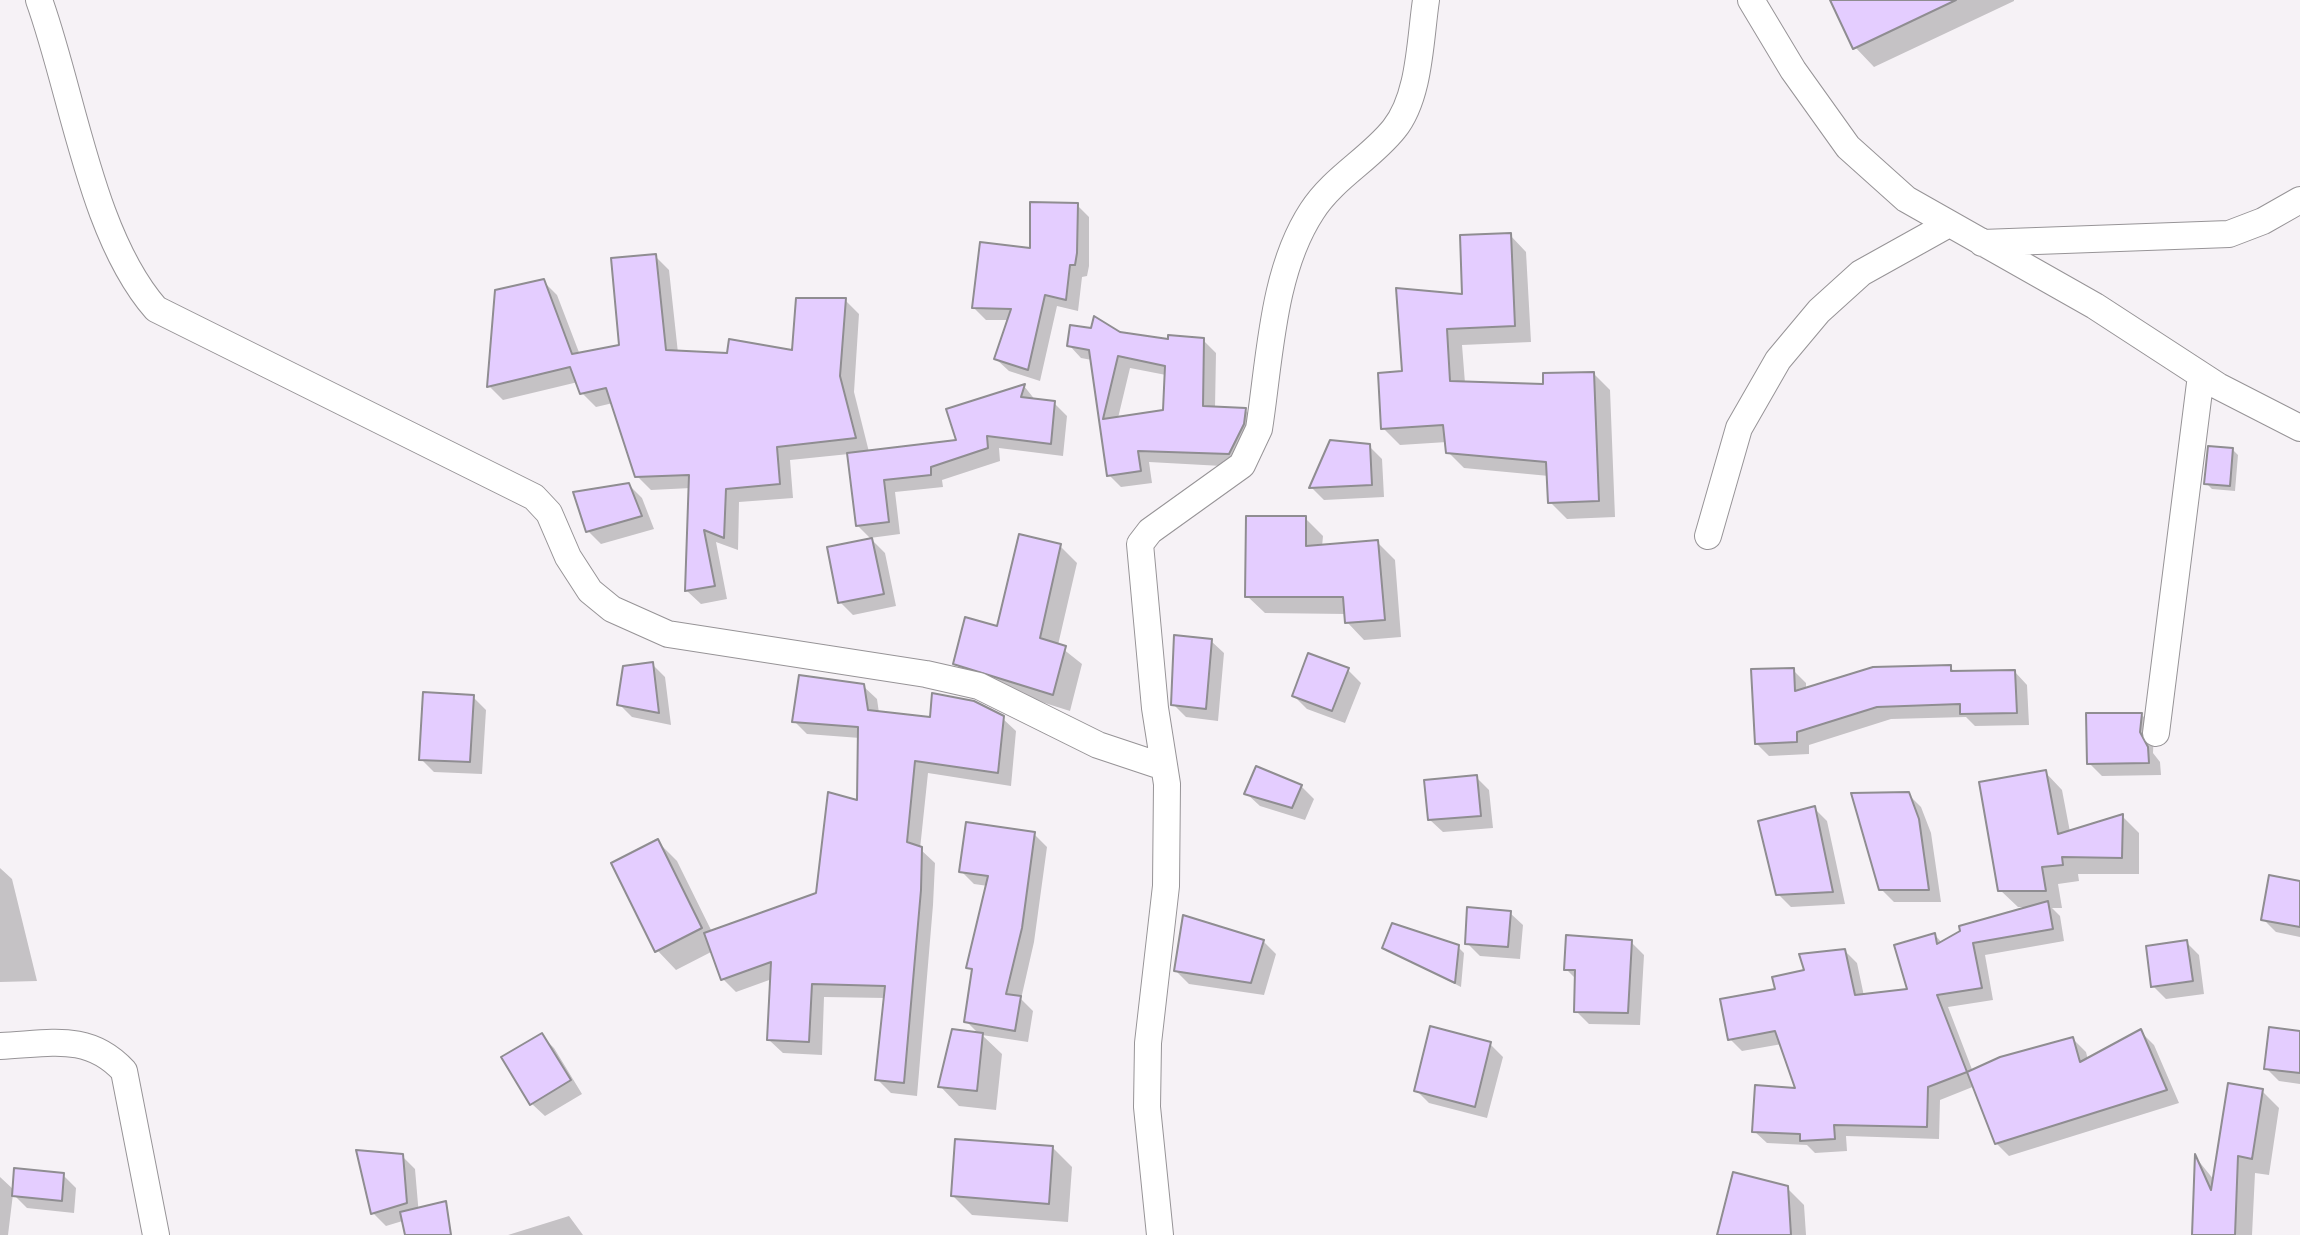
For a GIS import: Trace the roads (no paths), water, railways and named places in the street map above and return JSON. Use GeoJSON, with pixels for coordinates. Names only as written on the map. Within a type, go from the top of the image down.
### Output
{"type":"FeatureCollection","features":[{"type":"Feature","properties":{"kind":"street"},"geometry":{"type":"LineString","coordinates":[[39,0],[114,245],[138,288],[156,309],[534,497],[549,513],[568,557],[590,591],[626,615],[668,634],[926,674],[979,686],[1098,745],[1164,767]]}},
{"type":"Feature","properties":{"kind":"street"},"geometry":{"type":"LineString","coordinates":[[1160,1235],[1147,1107],[1148,1043],[1166,886],[1167,784],[1155,708],[1140,544],[1150,531],[1242,465],[1251,451],[1259,429],[1280,293],[1297,238],[1312,210],[1395,129],[1406,110],[1426,0]]}},
{"type":"Feature","properties":{"kind":"street"},"geometry":{"type":"LineString","coordinates":[[1751,0],[1793,70],[1848,147],[1906,199],[2095,306],[2201,375],[2300,428]]}},
{"type":"Feature","properties":{"kind":"street"},"geometry":{"type":"LineString","coordinates":[[1982,243],[2229,234],[2263,221],[2300,200]]}},
{"type":"Feature","properties":{"kind":"street"},"geometry":{"type":"LineString","coordinates":[[1708,536],[1739,428],[1778,360],[1819,311],[1861,273],[1949,224]]}},
{"type":"Feature","properties":{"kind":"street"},"geometry":{"type":"LineString","coordinates":[[2156,733],[2201,375]]}},
{"type":"Feature","properties":{"kind":"street"},"geometry":{"type":"LineString","coordinates":[[0,1046],[82,1043],[108,1054],[124,1071],[156,1235]]}}]}
